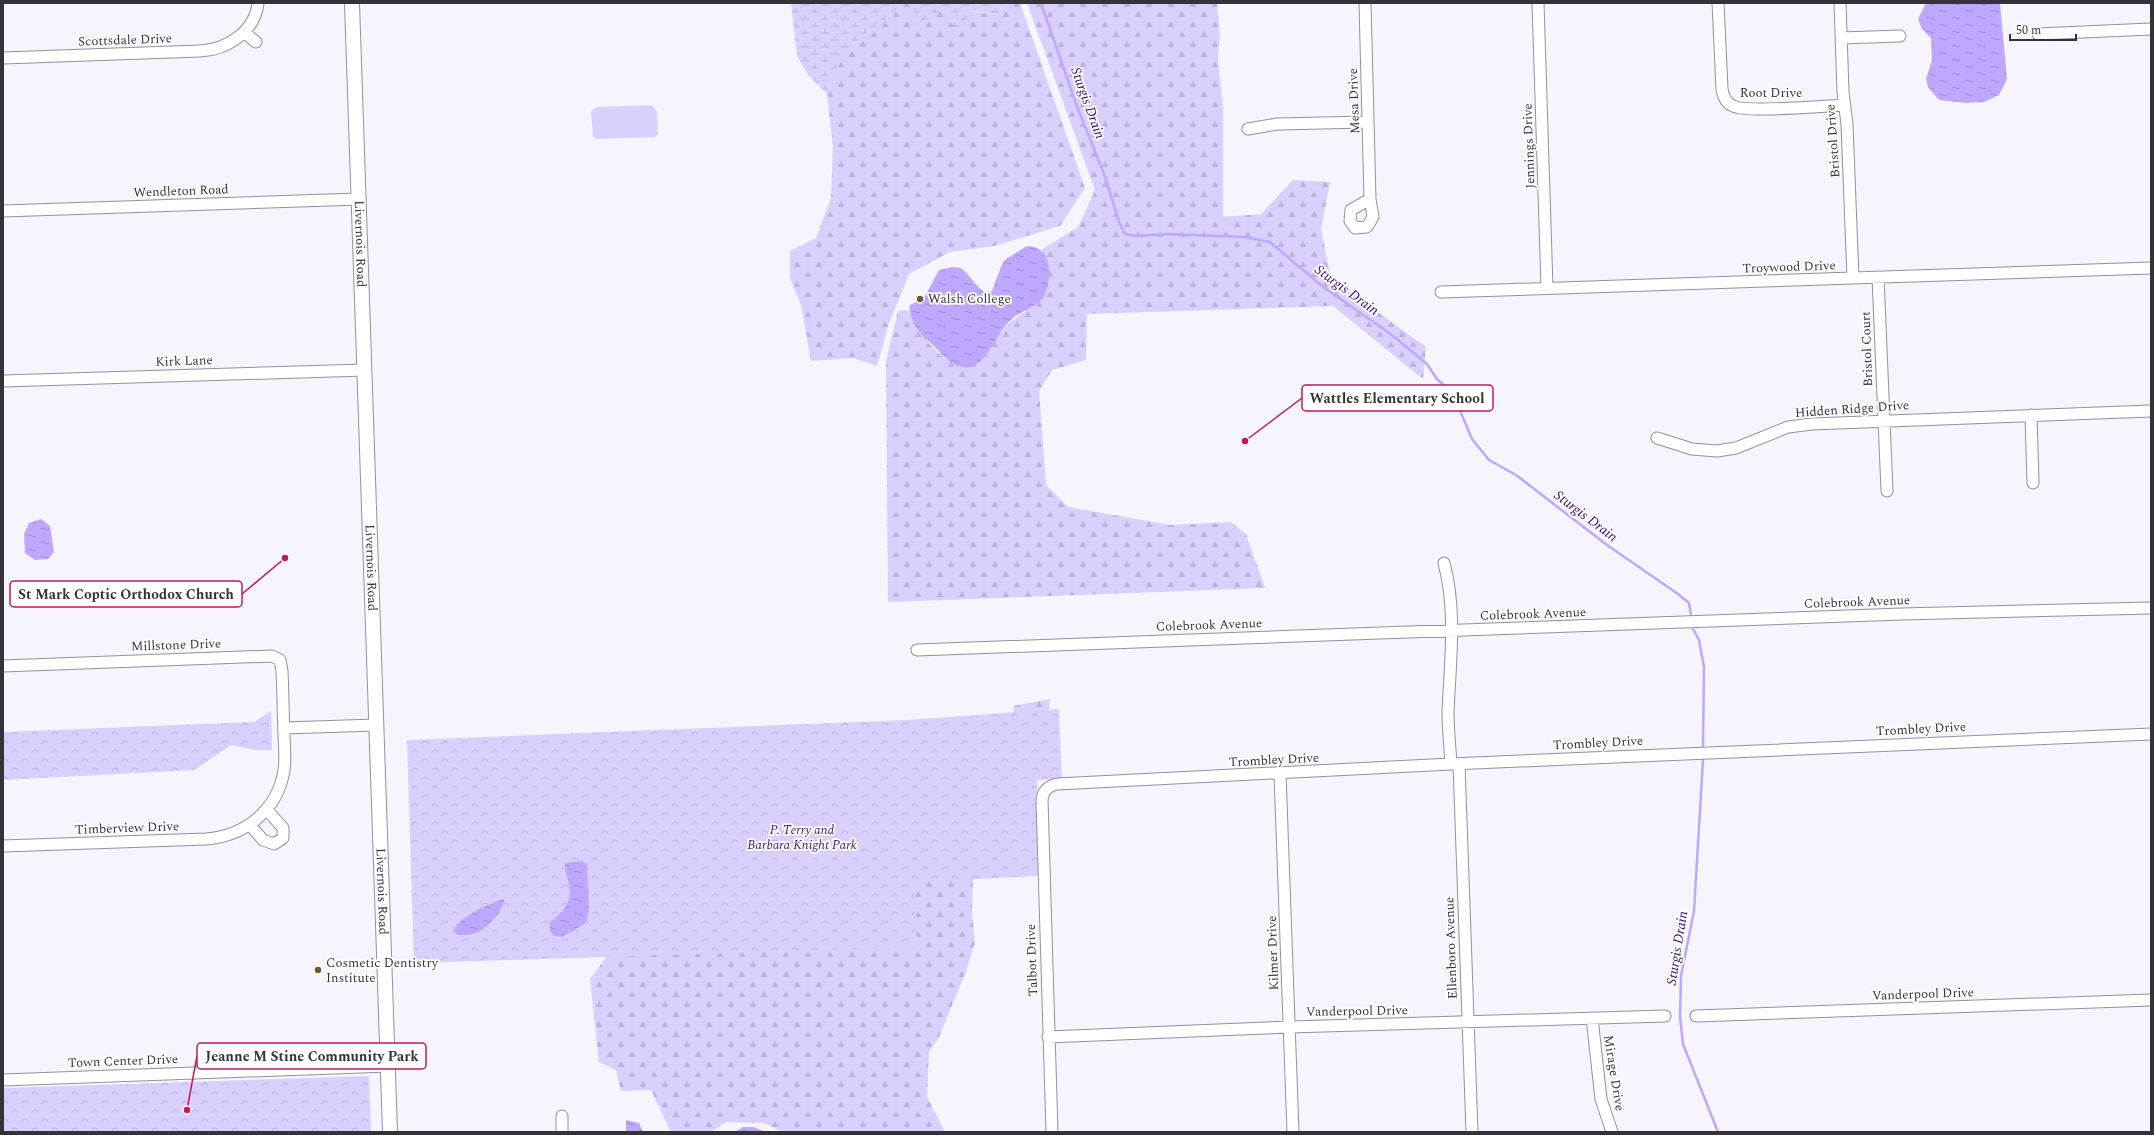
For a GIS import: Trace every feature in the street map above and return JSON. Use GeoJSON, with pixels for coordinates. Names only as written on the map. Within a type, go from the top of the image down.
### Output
{"type":"FeatureCollection","features":[{"type":"Feature","properties":{"kind":"main road","name":"Livernois Road"},"geometry":{"type":"LineString","coordinates":[[352,3],[390,1132]]}},
{"type":"Feature","properties":{"kind":"street","name":"Scottsdale Drive"},"geometry":{"type":"LineString","coordinates":[[3,58],[209,50],[227,44],[244,32],[253,18],[258,3]]}},
{"type":"Feature","properties":{"kind":"street","name":"Mesa Drive"},"geometry":{"type":"LineString","coordinates":[[1365,3],[1370,199]]}},
{"type":"Feature","properties":{"kind":"street","name":"Jennings Drive"},"geometry":{"type":"LineString","coordinates":[[1538,3],[1547,288]]}},
{"type":"Feature","properties":{"kind":"street","name":"Root Drive"},"geometry":{"type":"LineString","coordinates":[[1718,3],[1722,89],[1725,99],[1730,104],[1746,109],[1845,105]]}},
{"type":"Feature","properties":{"kind":"street","name":"Bristol Drive"},"geometry":{"type":"LineString","coordinates":[[1840,3],[1847,124],[1853,278]]}},
{"type":"Feature","properties":{"kind":"street"},"geometry":{"type":"LineString","coordinates":[[2038,34],[2151,29]]}},
{"type":"Feature","properties":{"kind":"street"},"geometry":{"type":"LineString","coordinates":[[244,32],[256,42]]}},
{"type":"Feature","properties":{"kind":"street"},"geometry":{"type":"LineString","coordinates":[[1841,38],[1900,36]]}},
{"type":"Feature","properties":{"kind":"street"},"geometry":{"type":"LineString","coordinates":[[1248,129],[1277,124],[1368,122]]}},
{"type":"Feature","properties":{"kind":"street","name":"Wendleton Road"},"geometry":{"type":"LineString","coordinates":[[3,211],[359,199]]}},
{"type":"Feature","properties":{"kind":"street","name":"Troywood Drive"},"geometry":{"type":"LineString","coordinates":[[1442,292],[2151,268]]}},
{"type":"Feature","properties":{"kind":"street","name":"Bristol Court"},"geometry":{"type":"LineString","coordinates":[[1878,277],[1887,491]]}},
{"type":"Feature","properties":{"kind":"street","name":"Kirk Lane"},"geometry":{"type":"LineString","coordinates":[[3,381],[365,370]]}},
{"type":"Feature","properties":{"kind":"street","name":"Hidden Ridge Drive"},"geometry":{"type":"LineString","coordinates":[[1657,438],[1692,450],[1718,451],[1736,448],[1788,427],[1812,424],[1884,420],[2151,411]]}},
{"type":"Feature","properties":{"kind":"street"},"geometry":{"type":"LineString","coordinates":[[2031,415],[2033,483]]}},
{"type":"Feature","properties":{"kind":"street","name":"Ellenboro Avenue"},"geometry":{"type":"LineString","coordinates":[[1444,563],[1450,583],[1452,631],[1448,714],[1455,764],[1472,1132]]}},
{"type":"Feature","properties":{"kind":"street","name":"Colebrook Avenue"},"geometry":{"type":"LineString","coordinates":[[916,650],[1902,614],[2151,608]]}},
{"type":"Feature","properties":{"kind":"street","name":"Millstone Drive"},"geometry":{"type":"LineString","coordinates":[[3,666],[272,656],[280,660],[281,664],[284,728]]}},
{"type":"Feature","properties":{"kind":"street"},"geometry":{"type":"LineString","coordinates":[[284,728],[376,725]]}},
{"type":"Feature","properties":{"kind":"street","name":"Timberview Drive"},"geometry":{"type":"LineString","coordinates":[[3,846],[216,838],[239,831],[250,825],[267,810],[278,791],[284,770],[284,728]]}},
{"type":"Feature","properties":{"kind":"street","name":"Trombley Drive"},"geometry":{"type":"LineString","coordinates":[[1047,788],[1058,784],[1455,764],[2151,734]]}},
{"type":"Feature","properties":{"kind":"street","name":"Kilmer Drive"},"geometry":{"type":"LineString","coordinates":[[1280,774],[1293,1132]]}},
{"type":"Feature","properties":{"kind":"street","name":"Talbot Drive"},"geometry":{"type":"LineString","coordinates":[[1047,788],[1042,800],[1052,1132]]}},
{"type":"Feature","properties":{"kind":"street"},"geometry":{"type":"LineString","coordinates":[[250,825],[263,840],[274,844],[279,842],[283,838],[283,828],[267,810]]}},
{"type":"Feature","properties":{"kind":"street","name":"Vanderpool Drive"},"geometry":{"type":"LineString","coordinates":[[1696,1016],[2151,1000]]}},
{"type":"Feature","properties":{"kind":"street","name":"Vanderpool Drive"},"geometry":{"type":"LineString","coordinates":[[1048,1037],[1290,1027],[1665,1016]]}},
{"type":"Feature","properties":{"kind":"street","name":"Mirage Drive"},"geometry":{"type":"LineString","coordinates":[[1592,1018],[1601,1099],[1612,1132]]}},
{"type":"Feature","properties":{"kind":"street","name":"Town Center Drive"},"geometry":{"type":"LineString","coordinates":[[3,1080],[388,1066]]}},
{"type":"Feature","properties":{"kind":"street"},"geometry":{"type":"LineString","coordinates":[[562,1116],[562,1132]]}},
{"type":"Feature","properties":{"kind":"green space"},"geometry":{"type":"Polygon","coordinates":[[[791,3],[906,3],[856,41],[836,69],[827,94],[809,76],[797,56],[791,3]]]}},
{"type":"Feature","properties":{"kind":"green space"},"geometry":{"type":"Polygon","coordinates":[[[908,3],[920,24],[941,10],[1001,14],[1002,3],[1020,3],[1085,188],[1060,226],[994,246],[950,252],[909,274],[888,326],[877,366],[853,358],[811,361],[801,305],[790,278],[790,251],[816,238],[831,198],[833,146],[827,94],[836,69],[856,41],[908,3]]]}},
{"type":"Feature","properties":{"kind":"green space"},"geometry":{"type":"Polygon","coordinates":[[[908,3],[1002,3],[1001,14],[973,11],[958,31],[941,11],[920,24],[908,3]]]}},
{"type":"Feature","properties":{"kind":"green space"},"geometry":{"type":"Polygon","coordinates":[[[1027,3],[1217,3],[1220,34],[1218,60],[1223,105],[1223,217],[1261,214],[1293,180],[1330,182],[1321,229],[1331,278],[1426,347],[1423,379],[1333,306],[1087,314],[1086,360],[1052,370],[1039,391],[1046,485],[1068,507],[1171,525],[1231,522],[1246,534],[1265,588],[888,602],[886,361],[898,311],[908,310],[918,330],[936,351],[947,359],[958,365],[968,366],[978,363],[989,351],[1005,327],[1012,320],[1035,304],[1046,291],[1047,282],[1041,250],[1078,227],[1095,190],[1027,3]]]}},
{"type":"Feature","properties":{"kind":"green space"},"geometry":{"type":"Polygon","coordinates":[[[652,105],[657,112],[658,134],[655,137],[595,139],[593,135],[591,112],[596,107],[652,105]]]}},
{"type":"Feature","properties":{"kind":"green space"},"geometry":{"type":"Polygon","coordinates":[[[1050,699],[1043,767],[973,876],[972,913],[975,943],[966,971],[939,1037],[929,1052],[927,1097],[945,1132],[783,1132],[764,1123],[726,1122],[711,1132],[671,1132],[651,1090],[621,1091],[616,1070],[599,1062],[590,979],[614,947],[1012,735],[1014,706],[1050,699]]]}},
{"type":"Feature","properties":{"kind":"green space","name":"P. Terry and Barbara Knight Park"},"geometry":{"type":"Polygon","coordinates":[[[1059,709],[1062,779],[1037,780],[1038,876],[914,882],[917,947],[414,963],[407,740],[907,720],[1059,709]]]}},
{"type":"Feature","properties":{"kind":"green space"},"geometry":{"type":"Polygon","coordinates":[[[271,711],[272,750],[256,750],[231,745],[194,770],[3,780],[3,732],[254,722],[271,711]]]}},
{"type":"Feature","properties":{"kind":"green space"},"geometry":{"type":"Polygon","coordinates":[[[369,1076],[371,1132],[3,1132],[3,1088],[369,1076]]]}},
{"type":"Feature","properties":{"kind":"water"},"geometry":{"type":"Polygon","coordinates":[[[1926,3],[2000,3],[2007,79],[1999,95],[1984,102],[1966,103],[1939,100],[1928,87],[1926,79],[1932,60],[1931,38],[1922,29],[1918,19],[1926,3]]]}},
{"type":"Feature","properties":{"kind":"water"},"geometry":{"type":"Polygon","coordinates":[[[1027,246],[1035,247],[1046,257],[1049,281],[1044,296],[1038,303],[1010,320],[1001,331],[988,353],[980,362],[970,367],[957,366],[952,363],[925,338],[918,329],[910,314],[910,305],[924,298],[939,270],[953,267],[961,268],[984,292],[992,291],[1002,264],[1006,259],[1027,246]]]}},
{"type":"Feature","properties":{"kind":"water"},"geometry":{"type":"Polygon","coordinates":[[[41,519],[50,526],[54,552],[48,559],[35,560],[25,553],[24,534],[29,523],[41,519]]]}},
{"type":"Feature","properties":{"kind":"water"},"geometry":{"type":"Polygon","coordinates":[[[582,861],[587,864],[589,909],[586,923],[562,937],[554,936],[550,931],[550,922],[559,915],[566,906],[570,891],[565,863],[582,861]]]}},
{"type":"Feature","properties":{"kind":"water"},"geometry":{"type":"Polygon","coordinates":[[[499,900],[505,900],[497,915],[486,927],[473,934],[456,934],[454,929],[463,920],[474,912],[499,900]]]}},
{"type":"Feature","properties":{"kind":"water"},"geometry":{"type":"Polygon","coordinates":[[[626,1120],[639,1123],[643,1132],[626,1132],[626,1120]]]}},
{"type":"Feature","properties":{"kind":"water"},"geometry":{"type":"Polygon","coordinates":[[[743,1127],[753,1127],[766,1132],[735,1132],[743,1127]]]}},
{"type":"Feature","properties":{"kind":"waterway","name":"Sturgis Drain"},"geometry":{"type":"LineString","coordinates":[[1041,3],[1078,109],[1106,179],[1119,222],[1125,234],[1136,236],[1169,234],[1244,237],[1270,242],[1322,286],[1392,335],[1427,364],[1437,379],[1445,386],[1459,408],[1472,439],[1489,460],[1516,475],[1607,545],[1678,594],[1689,603],[1691,615]]}},
{"type":"Feature","properties":{"kind":"waterway","name":"Sturgis Drain"},"geometry":{"type":"LineString","coordinates":[[1693,629],[1699,640],[1704,667],[1703,747]]}},
{"type":"Feature","properties":{"kind":"waterway","name":"Sturgis Drain"},"geometry":{"type":"LineString","coordinates":[[1703,760],[1694,911],[1681,976],[1680,1017],[1683,1044],[1718,1132]]}},
{"type":"Feature","properties":{"kind":"place","name":"Walsh College"},"geometry":{"type":"Point","coordinates":[920,299]}},
{"type":"Feature","properties":{"kind":"place","name":"Wattles Elementary School"},"geometry":{"type":"Point","coordinates":[1245,441]}},
{"type":"Feature","properties":{"kind":"place","name":"St Mark Coptic Orthodox Church"},"geometry":{"type":"Point","coordinates":[285,558]}},
{"type":"Feature","properties":{"kind":"place","name":"Cosmetic Dentistry Institute"},"geometry":{"type":"Point","coordinates":[318,970]}},
{"type":"Feature","properties":{"kind":"place","name":"Jeanne M Stine Community Park"},"geometry":{"type":"Point","coordinates":[187,1110]}}]}
